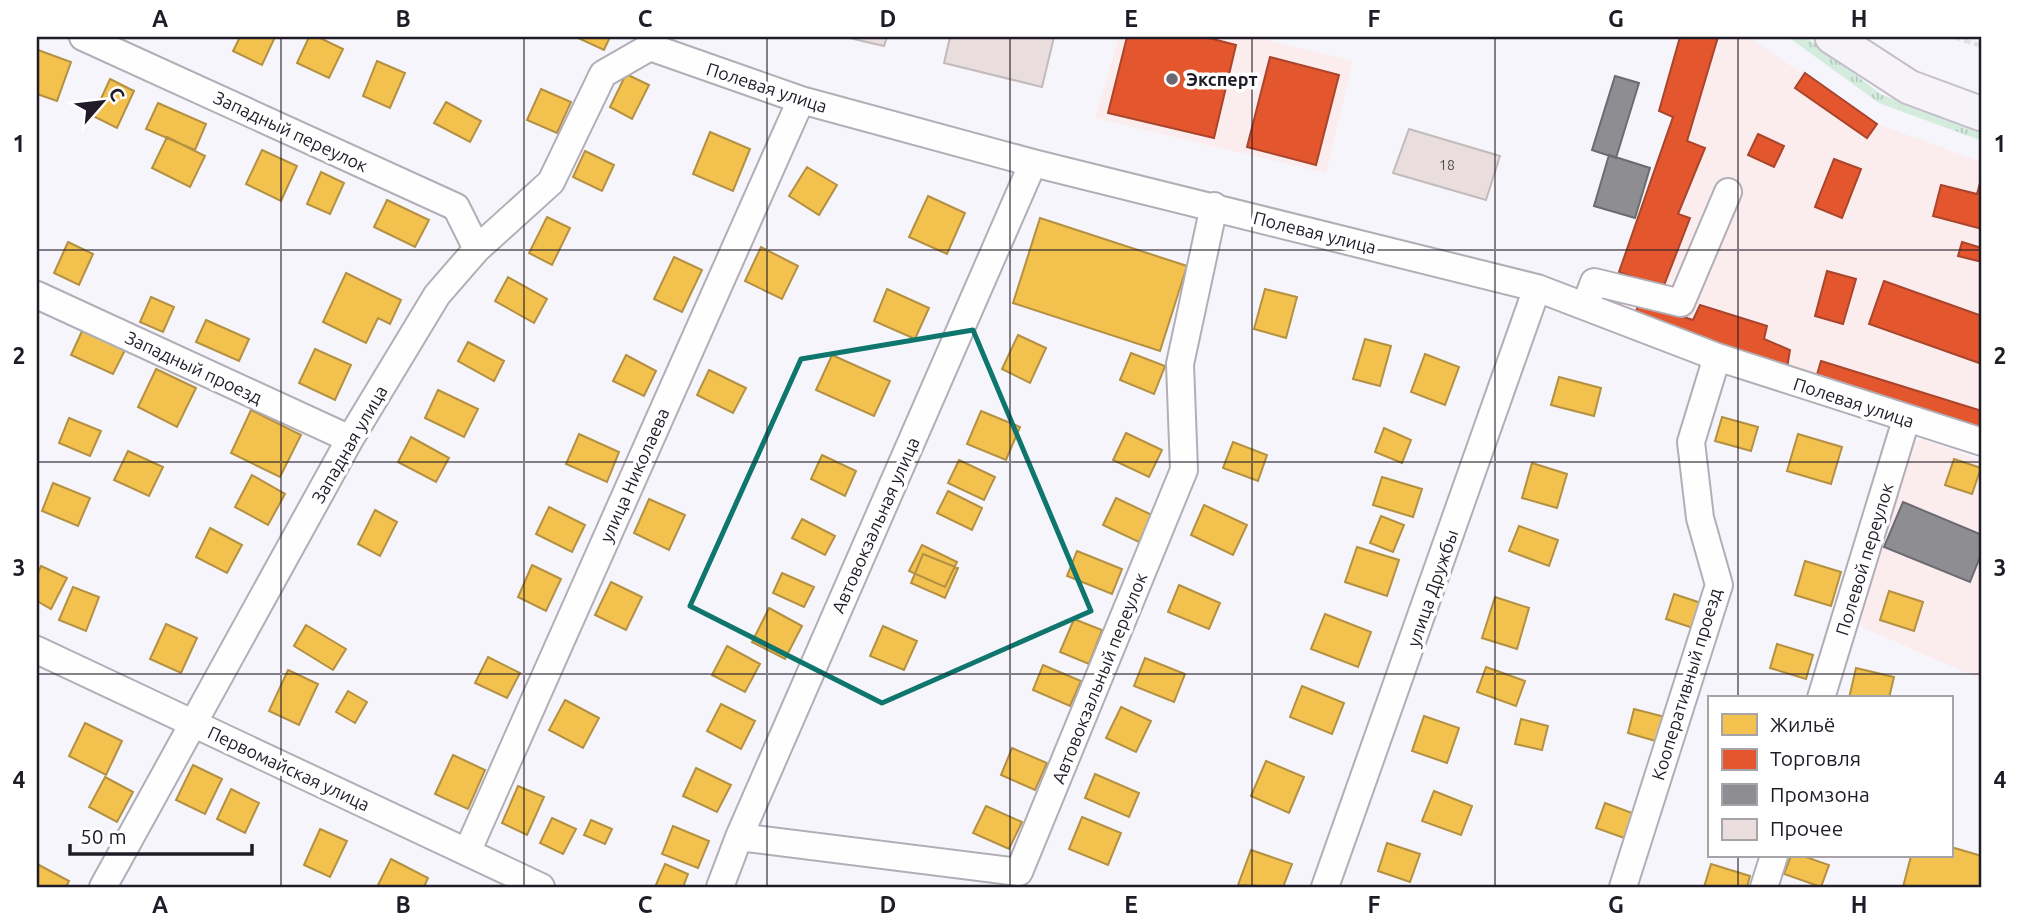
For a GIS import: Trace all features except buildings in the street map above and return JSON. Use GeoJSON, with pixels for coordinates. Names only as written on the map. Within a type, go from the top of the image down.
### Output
{"type":"FeatureCollection","features":[{"type":"Feature","properties":{"kind":"main road"},"geometry":{"type":"LineString","coordinates":[[1832,37],[1909,87],[1982,114]]}},
{"type":"Feature","properties":{"kind":"street","name":"Западный переулок"},"geometry":{"type":"LineString","coordinates":[[83,37],[456,207],[477,249]]}},
{"type":"Feature","properties":{"kind":"street","name":"Западная улица"},"geometry":{"type":"LineString","coordinates":[[103,887],[196,724],[350,439],[437,295],[477,249],[551,182],[603,74],[651,42]]}},
{"type":"Feature","properties":{"kind":"street","name":"Полевая улица"},"geometry":{"type":"LineString","coordinates":[[651,42],[801,100],[1033,163],[1537,288],[1717,357],[1906,420],[1982,442]]}},
{"type":"Feature","properties":{"kind":"street","name":"улица Николаева"},"geometry":{"type":"LineString","coordinates":[[468,850],[801,100]]}},
{"type":"Feature","properties":{"kind":"street","name":"Автовокзальная улица"},"geometry":{"type":"LineString","coordinates":[[720,887],[739,837],[1033,163]]}},
{"type":"Feature","properties":{"kind":"street"},"geometry":{"type":"LineString","coordinates":[[1585,306],[1594,282],[1681,303],[1728,192]]}},
{"type":"Feature","properties":{"kind":"street","name":"Автовокзальный переулок"},"geometry":{"type":"LineString","coordinates":[[739,837],[1019,872],[1184,470],[1180,364],[1213,206]]}},
{"type":"Feature","properties":{"kind":"street","name":"улица Дружбы"},"geometry":{"type":"LineString","coordinates":[[1325,887],[1537,288]]}},
{"type":"Feature","properties":{"kind":"street","name":"Западный проезд"},"geometry":{"type":"LineString","coordinates":[[37,295],[350,439]]}},
{"type":"Feature","properties":{"kind":"street","name":"Кооперативный проезд"},"geometry":{"type":"LineString","coordinates":[[1623,887],[1719,585],[1700,518],[1691,442],[1717,357]]}},
{"type":"Feature","properties":{"kind":"street","name":"Полевой переулок"},"geometry":{"type":"LineString","coordinates":[[1822,696],[1906,420]]}},
{"type":"Feature","properties":{"kind":"street","name":"Первомайская улица"},"geometry":{"type":"LineString","coordinates":[[37,650],[468,850],[541,887]]}},
{"type":"Feature","properties":{"kind":"street"},"geometry":{"type":"LineString","coordinates":[[1764,887],[1773,858]]}},
{"type":"Feature","properties":{"kind":"path"},"geometry":{"type":"LineString","coordinates":[[1954,37],[1982,46]]}},
{"type":"Feature","properties":{"kind":"highlighted area"},"geometry":{"type":"Polygon","coordinates":[[[973,330],[1091,611],[882,703],[690,606],[801,359],[973,330]]]}},
{"type":"Feature","properties":{"kind":"shaded area"},"geometry":{"type":"Polygon","coordinates":[[[1119,37],[1253,37],[1353,61],[1326,173],[1095,118],[1119,37]]]}},
{"type":"Feature","properties":{"kind":"shaded area"},"geometry":{"type":"Polygon","coordinates":[[[1680,37],[1748,37],[1877,124],[1982,162],[1982,430],[1816,378],[1608,304],[1673,117],[1659,111],[1680,37]]]}},
{"type":"Feature","properties":{"kind":"shaded area"},"geometry":{"type":"Polygon","coordinates":[[[1923,439],[1982,461],[1982,680],[1862,627],[1860,610],[1911,444],[1923,439]]]}},
{"type":"Feature","properties":{"kind":"green space"},"geometry":{"type":"Polygon","coordinates":[[[1788,37],[1806,37],[1882,95],[1982,130],[1982,141],[1879,103],[1788,37]]]}},
{"type":"Feature","properties":{"kind":"place","name":"Эксперт"},"geometry":{"type":"Point","coordinates":[1172,79]}}]}
